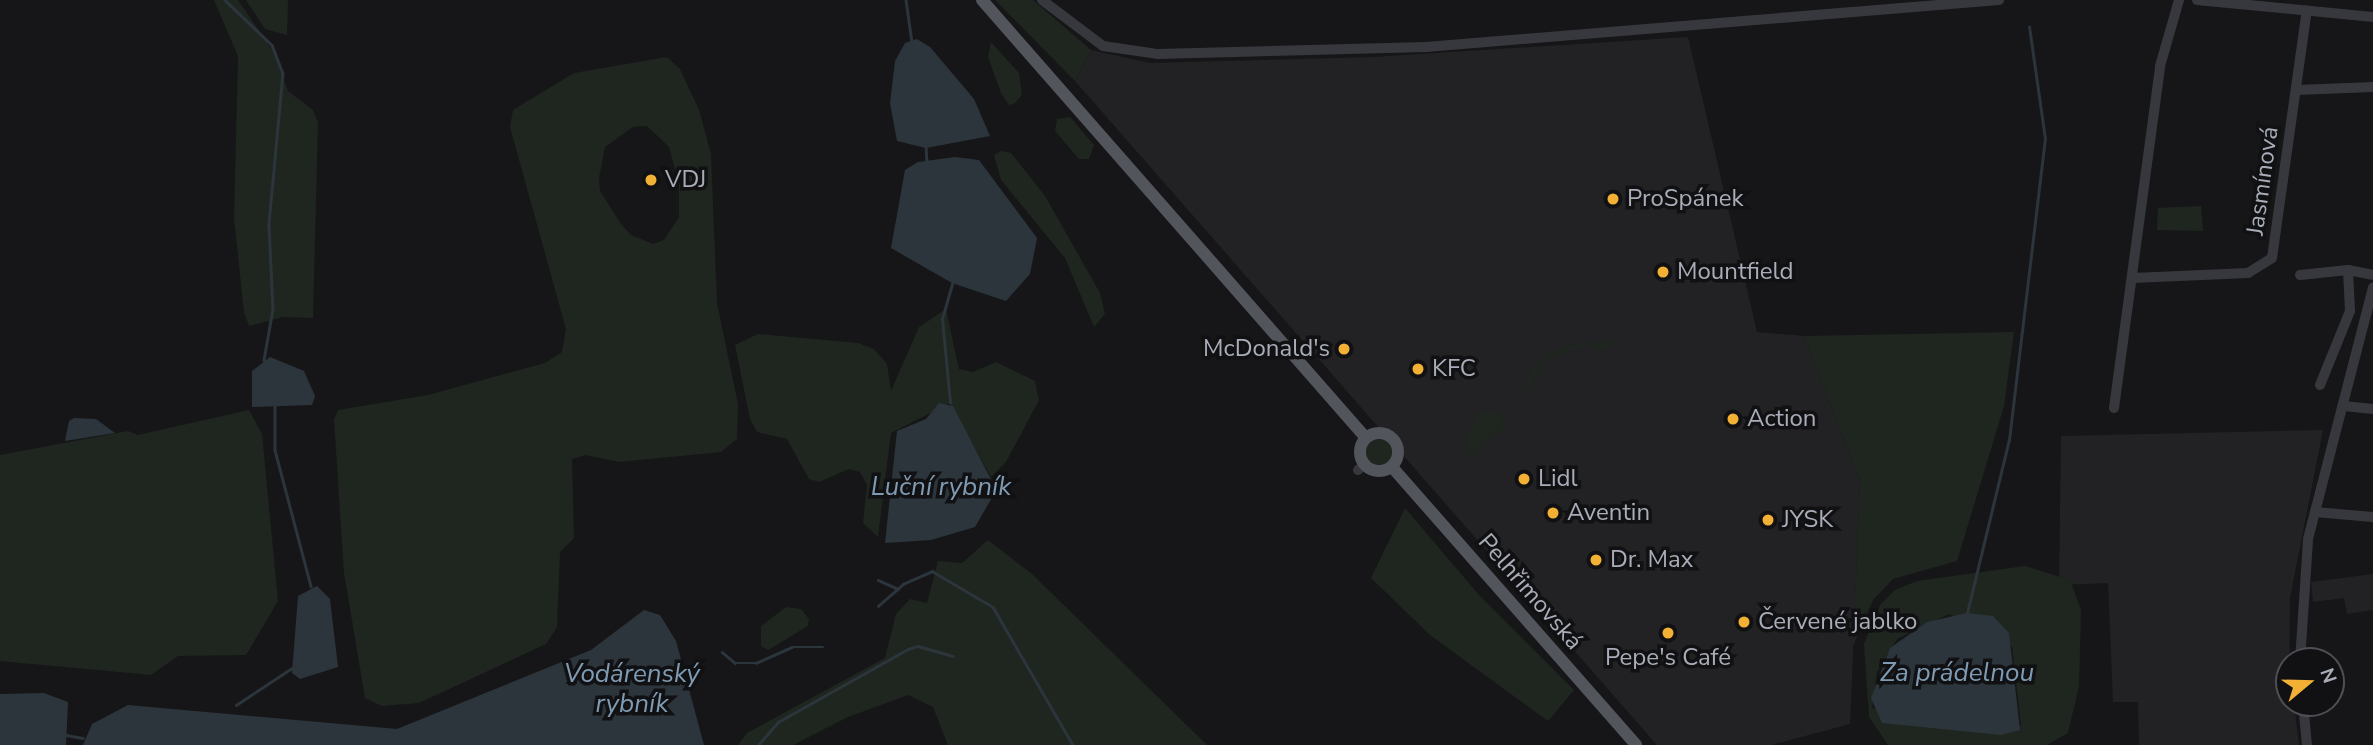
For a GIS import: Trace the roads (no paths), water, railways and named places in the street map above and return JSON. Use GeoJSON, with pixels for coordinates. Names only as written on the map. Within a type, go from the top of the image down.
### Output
{"type":"FeatureCollection","features":[{"type":"Feature","properties":{"kind":"main road"},"geometry":{"type":"LineString","coordinates":[[982,0],[1366,438]]}},
{"type":"Feature","properties":{"kind":"main road"},"geometry":{"type":"LineString","coordinates":[[1382,433],[1392,438],[1398,453],[1392,467],[1378,472],[1361,468],[1360,451],[1366,438],[1382,433]]}},
{"type":"Feature","properties":{"kind":"main road","name":"Pelhřimovská"},"geometry":{"type":"LineString","coordinates":[[1392,467],[1636,745]]}},
{"type":"Feature","properties":{"kind":"street"},"geometry":{"type":"LineString","coordinates":[[1042,0],[1102,46],[1131,53],[1426,47],[1999,0]]}},
{"type":"Feature","properties":{"kind":"street"},"geometry":{"type":"LineString","coordinates":[[2114,408],[2160,66],[2179,0]]}},
{"type":"Feature","properties":{"kind":"street"},"geometry":{"type":"LineString","coordinates":[[2197,0],[2293,4],[2307,10],[2373,17]]}},
{"type":"Feature","properties":{"kind":"street","name":"Jasmínová"},"geometry":{"type":"LineString","coordinates":[[2133,278],[2248,273],[2269,262],[2277,244],[2307,10]]}},
{"type":"Feature","properties":{"kind":"street"},"geometry":{"type":"LineString","coordinates":[[2297,90],[2373,87]]}},
{"type":"Feature","properties":{"kind":"street"},"geometry":{"type":"LineString","coordinates":[[2320,385],[2350,312],[2348,270]]}},
{"type":"Feature","properties":{"kind":"street"},"geometry":{"type":"LineString","coordinates":[[2300,275],[2348,270],[2373,275]]}},
{"type":"Feature","properties":{"kind":"street"},"geometry":{"type":"LineString","coordinates":[[2300,647],[2300,598],[2315,512],[2373,287]]}},
{"type":"Feature","properties":{"kind":"street"},"geometry":{"type":"LineString","coordinates":[[2344,406],[2373,409]]}},
{"type":"Feature","properties":{"kind":"street"},"geometry":{"type":"LineString","coordinates":[[2315,512],[2373,517]]}},
{"type":"Feature","properties":{"kind":"street"},"geometry":{"type":"LineString","coordinates":[[2304,717],[2307,745]]}},
{"type":"Feature","properties":{"kind":"water"},"geometry":{"type":"Polygon","coordinates":[[[917,39],[930,47],[974,99],[990,136],[926,148],[897,141],[890,103],[895,61],[905,43],[917,39]]]}},
{"type":"Feature","properties":{"kind":"water"},"geometry":{"type":"Polygon","coordinates":[[[955,157],[979,160],[1037,238],[1030,274],[1006,301],[952,283],[891,248],[905,170],[918,162],[955,157]]]}},
{"type":"Feature","properties":{"kind":"water"},"geometry":{"type":"Polygon","coordinates":[[[270,357],[304,371],[315,396],[312,405],[252,407],[252,371],[270,357]]]}},
{"type":"Feature","properties":{"kind":"water","name":"Luční rybník"},"geometry":{"type":"Polygon","coordinates":[[[939,403],[953,406],[995,487],[993,496],[975,527],[931,540],[885,543],[897,431],[926,419],[939,403]]]}},
{"type":"Feature","properties":{"kind":"water"},"geometry":{"type":"Polygon","coordinates":[[[74,418],[96,419],[115,433],[65,441],[69,421],[74,418]]]}},
{"type":"Feature","properties":{"kind":"water"},"geometry":{"type":"Polygon","coordinates":[[[317,586],[330,599],[338,667],[300,679],[292,673],[298,596],[317,586]]]}},
{"type":"Feature","properties":{"kind":"water","name":"Vodárenský rybník"},"geometry":{"type":"Polygon","coordinates":[[[644,610],[660,615],[676,641],[704,745],[83,745],[92,724],[128,705],[397,729],[591,650],[644,610]]]}},
{"type":"Feature","properties":{"kind":"water","name":"Za prádelnou"},"geometry":{"type":"Polygon","coordinates":[[[1967,613],[1993,616],[2009,633],[2020,730],[2001,735],[1882,723],[1871,698],[1890,648],[1927,622],[1967,613]]]}},
{"type":"Feature","properties":{"kind":"water"},"geometry":{"type":"Polygon","coordinates":[[[44,693],[68,702],[66,745],[0,745],[0,694],[44,693]]]}},
{"type":"Feature","properties":{"kind":"waterway"},"geometry":{"type":"LineString","coordinates":[[225,0],[272,45],[283,73],[269,225],[273,309],[264,360]]}},
{"type":"Feature","properties":{"kind":"waterway"},"geometry":{"type":"LineString","coordinates":[[906,0],[912,42]]}},
{"type":"Feature","properties":{"kind":"waterway"},"geometry":{"type":"LineString","coordinates":[[1967,613],[2009,440],[2045,139],[2029,27]]}},
{"type":"Feature","properties":{"kind":"waterway"},"geometry":{"type":"LineString","coordinates":[[926,145],[927,163]]}},
{"type":"Feature","properties":{"kind":"waterway"},"geometry":{"type":"LineString","coordinates":[[950,403],[942,319],[952,283]]}},
{"type":"Feature","properties":{"kind":"waterway"},"geometry":{"type":"LineString","coordinates":[[275,405],[275,450],[311,586]]}},
{"type":"Feature","properties":{"kind":"waterway"},"geometry":{"type":"LineString","coordinates":[[878,606],[903,584],[932,571],[993,607],[1073,745]]}},
{"type":"Feature","properties":{"kind":"waterway"},"geometry":{"type":"LineString","coordinates":[[878,580],[898,589]]}},
{"type":"Feature","properties":{"kind":"waterway"},"geometry":{"type":"LineString","coordinates":[[758,745],[778,722],[908,649],[918,646],[953,656]]}},
{"type":"Feature","properties":{"kind":"waterway"},"geometry":{"type":"LineString","coordinates":[[722,652],[735,663],[756,663],[792,647],[823,647]]}},
{"type":"Feature","properties":{"kind":"waterway"},"geometry":{"type":"LineString","coordinates":[[236,705],[292,668]]}},
{"type":"Feature","properties":{"kind":"waterway"},"geometry":{"type":"LineString","coordinates":[[66,735],[83,738]]}},
{"type":"Feature","properties":{"kind":"place","name":"VDJ"},"geometry":{"type":"Point","coordinates":[651,180]}},
{"type":"Feature","properties":{"kind":"place","name":"ProSpánek"},"geometry":{"type":"Point","coordinates":[1613,199]}},
{"type":"Feature","properties":{"kind":"place","name":"Mountfield"},"geometry":{"type":"Point","coordinates":[1663,272]}},
{"type":"Feature","properties":{"kind":"place","name":"McDonald's"},"geometry":{"type":"Point","coordinates":[1344,349]}},
{"type":"Feature","properties":{"kind":"place","name":"KFC"},"geometry":{"type":"Point","coordinates":[1418,369]}},
{"type":"Feature","properties":{"kind":"place","name":"Action"},"geometry":{"type":"Point","coordinates":[1733,419]}},
{"type":"Feature","properties":{"kind":"place","name":"Lidl"},"geometry":{"type":"Point","coordinates":[1524,479]}},
{"type":"Feature","properties":{"kind":"place","name":"Aventin"},"geometry":{"type":"Point","coordinates":[1553,513]}},
{"type":"Feature","properties":{"kind":"place","name":"JYSK"},"geometry":{"type":"Point","coordinates":[1768,520]}},
{"type":"Feature","properties":{"kind":"place","name":"Dr. Max"},"geometry":{"type":"Point","coordinates":[1596,560]}},
{"type":"Feature","properties":{"kind":"place","name":"Červené jablko"},"geometry":{"type":"Point","coordinates":[1744,622]}},
{"type":"Feature","properties":{"kind":"place","name":"Pepe's Café"},"geometry":{"type":"Point","coordinates":[1668,633]}}]}
